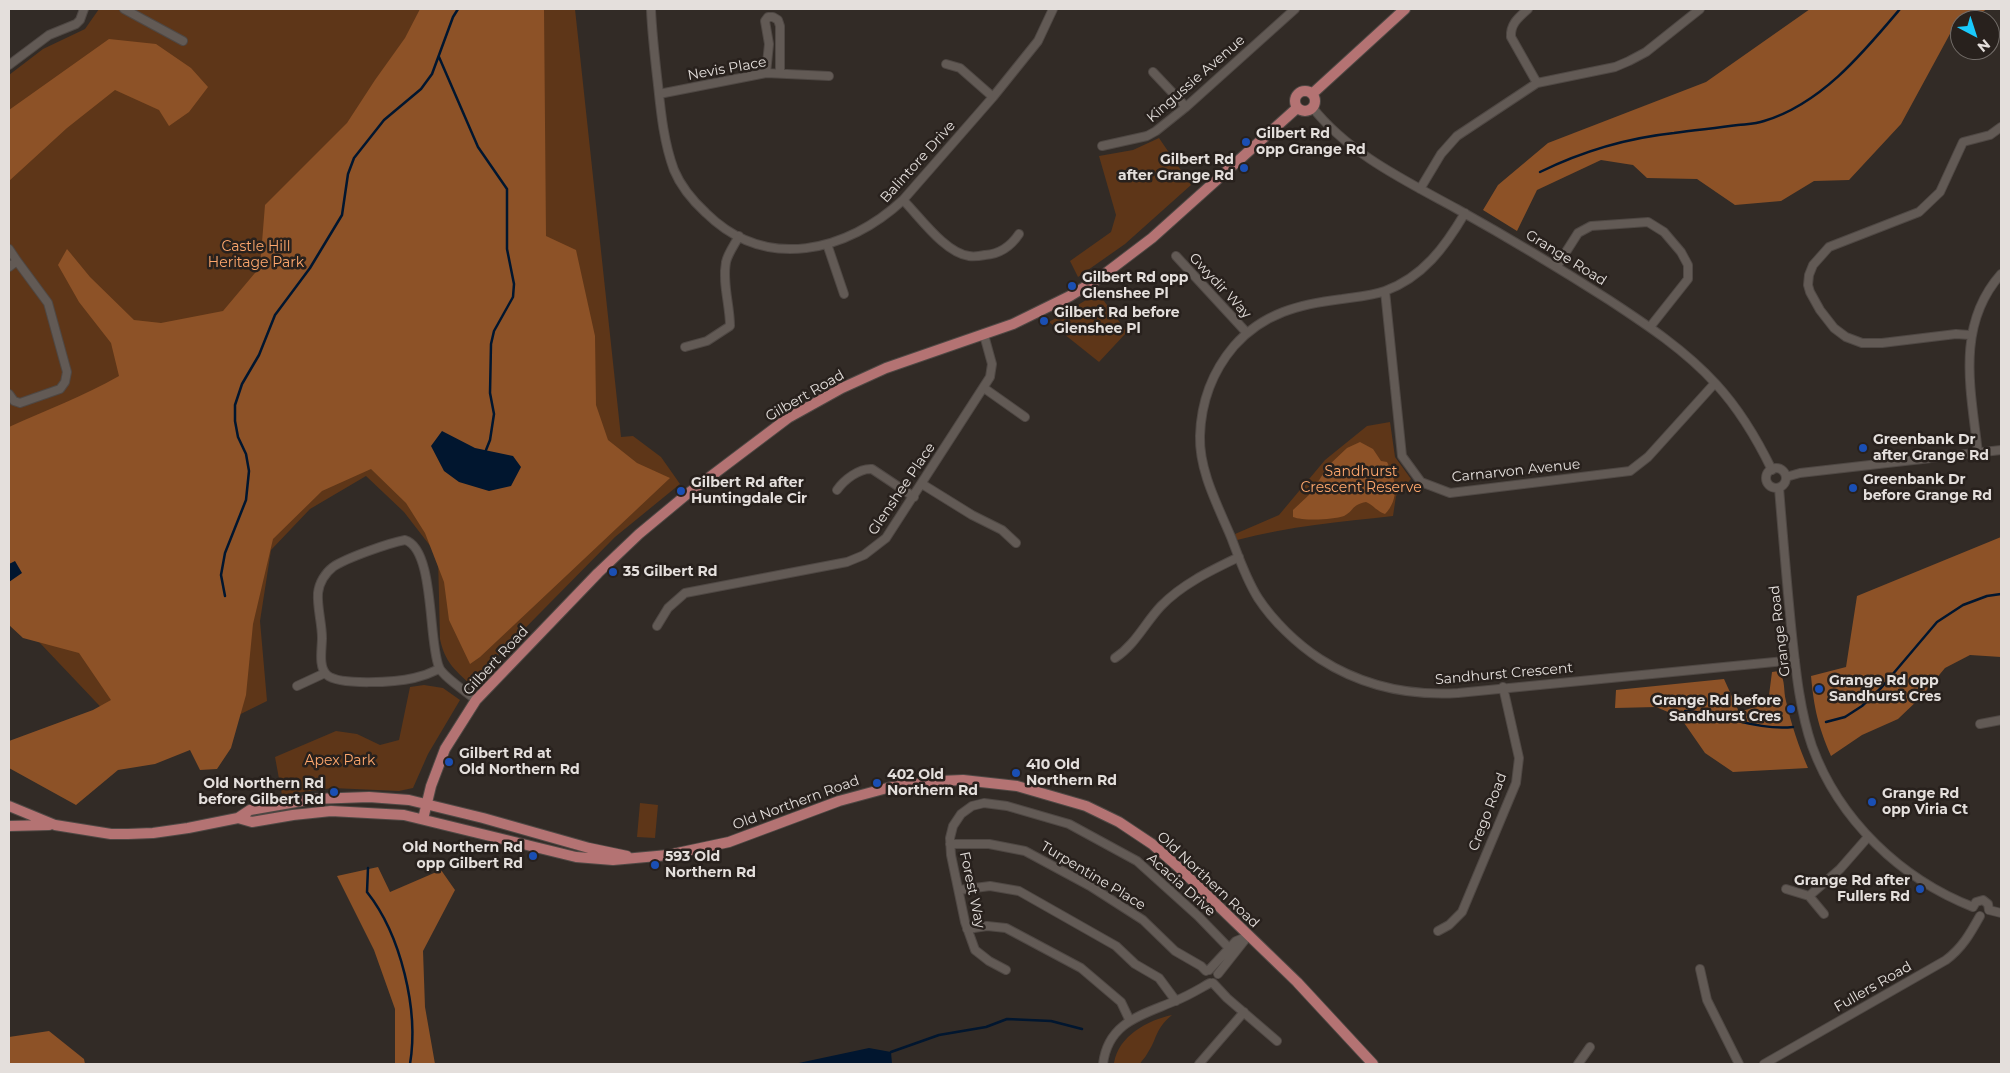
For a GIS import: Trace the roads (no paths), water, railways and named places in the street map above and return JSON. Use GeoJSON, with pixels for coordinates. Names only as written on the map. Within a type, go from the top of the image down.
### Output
{"type":"FeatureCollection","features":[{"type":"Feature","properties":{"kind":"main road"},"geometry":{"type":"LineString","coordinates":[[1312,94],[1405,9]]}},
{"type":"Feature","properties":{"kind":"main road"},"geometry":{"type":"LineString","coordinates":[[1306,91],[1312,94],[1315,101],[1312,107],[1304,111],[1297,108],[1295,100],[1299,93],[1306,91]]}},
{"type":"Feature","properties":{"kind":"main road","name":"Gilbert Road"},"geometry":{"type":"LineString","coordinates":[[423,819],[431,786],[444,749],[476,700],[639,534],[686,495],[788,418],[842,388],[886,368],[1013,324],[1070,296],[1112,269],[1152,238],[1297,108]]}},
{"type":"Feature","properties":{"kind":"main road","name":"Old Northern Road"},"geometry":{"type":"LineString","coordinates":[[238,818],[252,822],[331,811],[368,812],[423,819],[576,857],[613,860],[684,852],[729,842],[838,801],[891,787],[940,781],[988,782],[1017,786],[1086,806],[1119,822],[1152,844],[1297,982],[1373,1064]]}},
{"type":"Feature","properties":{"kind":"main road","name":"Old Northern Road"},"geometry":{"type":"LineString","coordinates":[[9,806],[55,825],[110,834],[128,834],[153,833],[238,818],[250,810],[313,799],[369,797],[409,800],[589,848],[635,858]]}},
{"type":"Feature","properties":{"kind":"main road"},"geometry":{"type":"LineString","coordinates":[[9,826],[55,825]]}},
{"type":"Feature","properties":{"kind":"street"},"geometry":{"type":"LineString","coordinates":[[9,65],[49,35],[76,24],[80,20],[84,9]]}},
{"type":"Feature","properties":{"kind":"street"},"geometry":{"type":"LineString","coordinates":[[124,9],[183,41]]}},
{"type":"Feature","properties":{"kind":"street","name":"Balintore Drive"},"geometry":{"type":"LineString","coordinates":[[651,9],[664,138],[675,172],[691,199],[716,223],[739,236],[770,247],[791,250],[809,249],[863,230],[879,220],[903,200],[1038,41],[1053,9]]}},
{"type":"Feature","properties":{"kind":"street","name":"Kingussie Avenue"},"geometry":{"type":"LineString","coordinates":[[1102,146],[1147,136],[1156,131],[1186,107],[1295,9]]}},
{"type":"Feature","properties":{"kind":"street"},"geometry":{"type":"LineString","coordinates":[[1528,9],[1515,20],[1511,29],[1511,37],[1537,83]]}},
{"type":"Feature","properties":{"kind":"street"},"geometry":{"type":"LineString","coordinates":[[1420,189],[1441,154],[1457,136],[1537,83],[1615,66],[1629,61],[1646,52],[1700,9]]}},
{"type":"Feature","properties":{"kind":"street"},"geometry":{"type":"LineString","coordinates":[[766,73],[769,44],[765,21],[768,17],[773,16],[778,20],[780,26],[780,73]]}},
{"type":"Feature","properties":{"kind":"street"},"geometry":{"type":"LineString","coordinates":[[946,64],[960,68],[993,96]]}},
{"type":"Feature","properties":{"kind":"street"},"geometry":{"type":"LineString","coordinates":[[1153,72],[1186,107]]}},
{"type":"Feature","properties":{"kind":"street","name":"Nevis Place"},"geometry":{"type":"LineString","coordinates":[[659,94],[766,73],[829,76]]}},
{"type":"Feature","properties":{"kind":"street","name":"Grange Road"},"geometry":{"type":"LineString","coordinates":[[1312,107],[1329,126],[1373,161],[1557,266],[1650,327],[1680,350],[1715,383],[1746,423],[1772,470]]}},
{"type":"Feature","properties":{"kind":"street"},"geometry":{"type":"LineString","coordinates":[[1970,335],[1956,334],[1882,343],[1862,343],[1846,337],[1834,328],[1820,310],[1810,292],[1808,285],[1809,275],[1813,264],[1829,247],[1920,212],[1940,192],[1963,142],[1990,134],[2001,127]]}},
{"type":"Feature","properties":{"kind":"street"},"geometry":{"type":"LineString","coordinates":[[903,200],[955,252],[970,256],[991,255],[1008,248],[1019,234]]}},
{"type":"Feature","properties":{"kind":"street","name":"Sandhurst Crescent"},"geometry":{"type":"LineString","coordinates":[[1465,214],[1448,242],[1426,266],[1406,280],[1385,291],[1292,307],[1275,314],[1246,332],[1223,360],[1210,384],[1202,410],[1200,438],[1203,466],[1211,490],[1248,578],[1270,614],[1304,647],[1337,669],[1381,687],[1419,693],[1458,693],[1795,660]]}},
{"type":"Feature","properties":{"kind":"street"},"geometry":{"type":"LineString","coordinates":[[1557,266],[1578,233],[1591,226],[1648,222],[1664,232],[1681,252],[1688,266],[1688,279],[1650,327]]}},
{"type":"Feature","properties":{"kind":"street"},"geometry":{"type":"LineString","coordinates":[[685,347],[708,341],[730,326],[725,278],[727,260],[739,236]]}},
{"type":"Feature","properties":{"kind":"street"},"geometry":{"type":"LineString","coordinates":[[827,244],[844,294]]}},
{"type":"Feature","properties":{"kind":"street"},"geometry":{"type":"LineString","coordinates":[[9,249],[48,303],[67,372],[65,382],[60,389],[20,404],[14,401],[9,394]]}},
{"type":"Feature","properties":{"kind":"street","name":"Gwydir Way"},"geometry":{"type":"LineString","coordinates":[[1176,256],[1246,332]]}},
{"type":"Feature","properties":{"kind":"street"},"geometry":{"type":"LineString","coordinates":[[9,267],[17,261]]}},
{"type":"Feature","properties":{"kind":"street"},"geometry":{"type":"LineString","coordinates":[[1978,453],[1969,373],[1970,335],[1984,298],[2001,274]]}},
{"type":"Feature","properties":{"kind":"street","name":"Carnarvon Avenue"},"geometry":{"type":"LineString","coordinates":[[1385,291],[1402,456],[1421,482],[1450,493],[1630,470],[1648,457],[1715,383]]}},
{"type":"Feature","properties":{"kind":"street","name":"Glenshee Place"},"geometry":{"type":"LineString","coordinates":[[657,626],[668,608],[685,592],[847,562],[864,555],[886,538],[990,377],[992,364],[984,335]]}},
{"type":"Feature","properties":{"kind":"street"},"geometry":{"type":"LineString","coordinates":[[984,388],[1025,417]]}},
{"type":"Feature","properties":{"kind":"street"},"geometry":{"type":"LineString","coordinates":[[1786,477],[1800,473],[2001,450]]}},
{"type":"Feature","properties":{"kind":"street"},"geometry":{"type":"LineString","coordinates":[[837,490],[848,478],[867,468],[872,468],[914,497]]}},
{"type":"Feature","properties":{"kind":"street"},"geometry":{"type":"LineString","coordinates":[[1772,470],[1780,470],[1786,477],[1785,483],[1779,488],[1772,488],[1767,482],[1767,474],[1772,470]]}},
{"type":"Feature","properties":{"kind":"street"},"geometry":{"type":"LineString","coordinates":[[922,484],[972,515],[1002,530],[1016,543]]}},
{"type":"Feature","properties":{"kind":"street","name":"Grange Road"},"geometry":{"type":"LineString","coordinates":[[1779,488],[1795,660],[1804,715],[1812,746],[1824,773],[1841,802],[1868,837],[1896,862],[1917,877],[1954,900],[1973,907]]}},
{"type":"Feature","properties":{"kind":"street"},"geometry":{"type":"LineString","coordinates":[[439,670],[415,678],[376,681],[341,681],[325,673],[322,662],[322,636],[318,594],[322,579],[332,567],[405,540],[413,545],[417,549],[425,575],[433,644],[439,670],[476,700]]}},
{"type":"Feature","properties":{"kind":"street"},"geometry":{"type":"LineString","coordinates":[[1115,658],[1125,651],[1161,605],[1200,576],[1239,558]]}},
{"type":"Feature","properties":{"kind":"street"},"geometry":{"type":"LineString","coordinates":[[297,686],[325,673]]}},
{"type":"Feature","properties":{"kind":"street","name":"Crego Road"},"geometry":{"type":"LineString","coordinates":[[1438,931],[1449,925],[1462,912],[1516,783],[1519,758],[1504,687]]}},
{"type":"Feature","properties":{"kind":"street"},"geometry":{"type":"LineString","coordinates":[[1980,724],[2001,720]]}},
{"type":"Feature","properties":{"kind":"street","name":"Acacia Drive"},"geometry":{"type":"LineString","coordinates":[[972,806],[984,803],[1007,806],[1039,815],[1069,824],[1110,846],[1137,862],[1198,916],[1230,948]]}},
{"type":"Feature","properties":{"kind":"street","name":"Forest Way"},"geometry":{"type":"LineString","coordinates":[[972,806],[961,814],[953,826],[950,844],[967,930],[975,950],[1006,970]]}},
{"type":"Feature","properties":{"kind":"street"},"geometry":{"type":"LineString","coordinates":[[1809,896],[1840,870],[1868,837]]}},
{"type":"Feature","properties":{"kind":"street","name":"Turpentine Place"},"geometry":{"type":"LineString","coordinates":[[950,844],[989,844],[1025,850],[1090,886],[1143,920],[1175,951],[1201,966],[1227,998],[1277,1041]]}},
{"type":"Feature","properties":{"kind":"street"},"geometry":{"type":"LineString","coordinates":[[959,890],[990,886],[1019,891],[1116,946],[1135,964],[1159,978],[1176,1001]]}},
{"type":"Feature","properties":{"kind":"street"},"geometry":{"type":"LineString","coordinates":[[1786,889],[1809,896],[1824,914]]}},
{"type":"Feature","properties":{"kind":"street"},"geometry":{"type":"LineString","coordinates":[[1983,900],[1988,904],[1988,910],[1984,915],[1980,916],[1974,912],[1973,907],[1976,902],[1983,900]]}},
{"type":"Feature","properties":{"kind":"street"},"geometry":{"type":"LineString","coordinates":[[1988,910],[2001,913]]}},
{"type":"Feature","properties":{"kind":"street","name":"Fullers Road"},"geometry":{"type":"LineString","coordinates":[[1764,1064],[1946,960],[1966,941],[1980,916]]}},
{"type":"Feature","properties":{"kind":"street"},"geometry":{"type":"LineString","coordinates":[[967,930],[987,926],[1006,928],[1081,968],[1121,1002],[1130,1021]]}},
{"type":"Feature","properties":{"kind":"street"},"geometry":{"type":"LineString","coordinates":[[1103,1064],[1110,1041],[1116,1033],[1130,1021],[1176,1001],[1212,978],[1248,936]]}},
{"type":"Feature","properties":{"kind":"street"},"geometry":{"type":"LineString","coordinates":[[1212,978],[1236,941],[1248,936]]}},
{"type":"Feature","properties":{"kind":"street"},"geometry":{"type":"LineString","coordinates":[[1700,969],[1708,1000],[1739,1064]]}},
{"type":"Feature","properties":{"kind":"street"},"geometry":{"type":"LineString","coordinates":[[1199,1064],[1244,1012]]}},
{"type":"Feature","properties":{"kind":"street"},"geometry":{"type":"LineString","coordinates":[[1578,1064],[1590,1047]]}},
{"type":"Feature","properties":{"kind":"water"},"geometry":{"type":"Polygon","coordinates":[[[442,431],[475,448],[513,456],[521,467],[511,486],[489,491],[459,482],[444,471],[431,446],[442,431]]]}},
{"type":"Feature","properties":{"kind":"water"},"geometry":{"type":"Polygon","coordinates":[[[15,561],[22,573],[9,582],[9,564],[15,561]]]}},
{"type":"Feature","properties":{"kind":"water"},"geometry":{"type":"Polygon","coordinates":[[[869,1048],[891,1052],[892,1064],[794,1064],[869,1048]]]}},
{"type":"Feature","properties":{"kind":"waterway"},"geometry":{"type":"LineString","coordinates":[[225,596],[221,575],[225,553],[246,500],[249,471],[246,454],[238,437],[235,421],[235,405],[242,384],[259,355],[275,315],[310,268],[342,215],[348,174],[354,158],[384,120],[421,89],[432,74],[453,17],[458,9]]}},
{"type":"Feature","properties":{"kind":"waterway"},"geometry":{"type":"LineString","coordinates":[[1540,172],[1572,158],[1622,142],[1657,135],[1755,123],[1785,113],[1804,103],[1840,75],[1900,9]]}},
{"type":"Feature","properties":{"kind":"waterway"},"geometry":{"type":"LineString","coordinates":[[439,57],[478,147],[507,189],[507,249],[514,284],[513,297],[494,331],[491,344],[490,393],[494,414],[490,440],[486,450]]}},
{"type":"Feature","properties":{"kind":"waterway"},"geometry":{"type":"LineString","coordinates":[[1826,722],[1845,717],[1862,706],[1881,688],[1937,622],[1963,605],[1987,596],[2001,594]]}},
{"type":"Feature","properties":{"kind":"waterway"},"geometry":{"type":"LineString","coordinates":[[1685,711],[1699,712],[1752,724],[1779,728],[1793,727]]}},
{"type":"Feature","properties":{"kind":"waterway"},"geometry":{"type":"LineString","coordinates":[[368,868],[367,892],[389,929],[405,974],[412,1020],[410,1064]]}},
{"type":"Feature","properties":{"kind":"waterway"},"geometry":{"type":"LineString","coordinates":[[891,1052],[939,1035],[986,1027],[1007,1019],[1051,1021],[1082,1029]]}},
{"type":"Feature","properties":{"kind":"place","name":"Gilbert Rd opp Grange Rd"},"geometry":{"type":"Point","coordinates":[1246,142]}},
{"type":"Feature","properties":{"kind":"place","name":"Gilbert Rd after Grange Rd"},"geometry":{"type":"Point","coordinates":[1244,168]}},
{"type":"Feature","properties":{"kind":"place","name":"Gilbert Rd opp Glenshee Pl"},"geometry":{"type":"Point","coordinates":[1072,286]}},
{"type":"Feature","properties":{"kind":"place","name":"Gilbert Rd before Glenshee Pl"},"geometry":{"type":"Point","coordinates":[1044,321]}},
{"type":"Feature","properties":{"kind":"place","name":"Greenbank Dr after Grange Rd"},"geometry":{"type":"Point","coordinates":[1863,448]}},
{"type":"Feature","properties":{"kind":"place","name":"Greenbank Dr before Grange Rd"},"geometry":{"type":"Point","coordinates":[1853,488]}},
{"type":"Feature","properties":{"kind":"place","name":"Gilbert Rd after Huntingdale Cir"},"geometry":{"type":"Point","coordinates":[681,491]}},
{"type":"Feature","properties":{"kind":"place","name":"35 Gilbert Rd"},"geometry":{"type":"Point","coordinates":[613,572]}},
{"type":"Feature","properties":{"kind":"place","name":"Grange Rd opp Sandhurst Cres"},"geometry":{"type":"Point","coordinates":[1819,689]}},
{"type":"Feature","properties":{"kind":"place","name":"Grange Rd before Sandhurst Cres"},"geometry":{"type":"Point","coordinates":[1791,709]}},
{"type":"Feature","properties":{"kind":"place","name":"Gilbert Rd at Old Northern Rd"},"geometry":{"type":"Point","coordinates":[449,762]}},
{"type":"Feature","properties":{"kind":"place","name":"410 Old Northern Rd"},"geometry":{"type":"Point","coordinates":[1016,773]}},
{"type":"Feature","properties":{"kind":"place","name":"402 Old Northern Rd"},"geometry":{"type":"Point","coordinates":[877,783]}},
{"type":"Feature","properties":{"kind":"place","name":"Old Northern Rd before Gilbert Rd"},"geometry":{"type":"Point","coordinates":[334,792]}},
{"type":"Feature","properties":{"kind":"place","name":"Grange Rd opp Viria Ct"},"geometry":{"type":"Point","coordinates":[1872,802]}},
{"type":"Feature","properties":{"kind":"place","name":"Old Northern Rd opp Gilbert Rd"},"geometry":{"type":"Point","coordinates":[533,856]}},
{"type":"Feature","properties":{"kind":"place","name":"593 Old Northern Rd"},"geometry":{"type":"Point","coordinates":[655,865]}},
{"type":"Feature","properties":{"kind":"place","name":"Grange Rd after Fullers Rd"},"geometry":{"type":"Point","coordinates":[1920,889]}},
{"type":"Feature","properties":{"kind":"park label","name":"Castle Hill Heritage Park"},"geometry":{"type":"Point","coordinates":[256,256]}},
{"type":"Feature","properties":{"kind":"park label","name":"Sandhurst Crescent Reserve"},"geometry":{"type":"Point","coordinates":[1361,480]}},
{"type":"Feature","properties":{"kind":"park label","name":"Apex Park"},"geometry":{"type":"Point","coordinates":[340,761]}}]}
